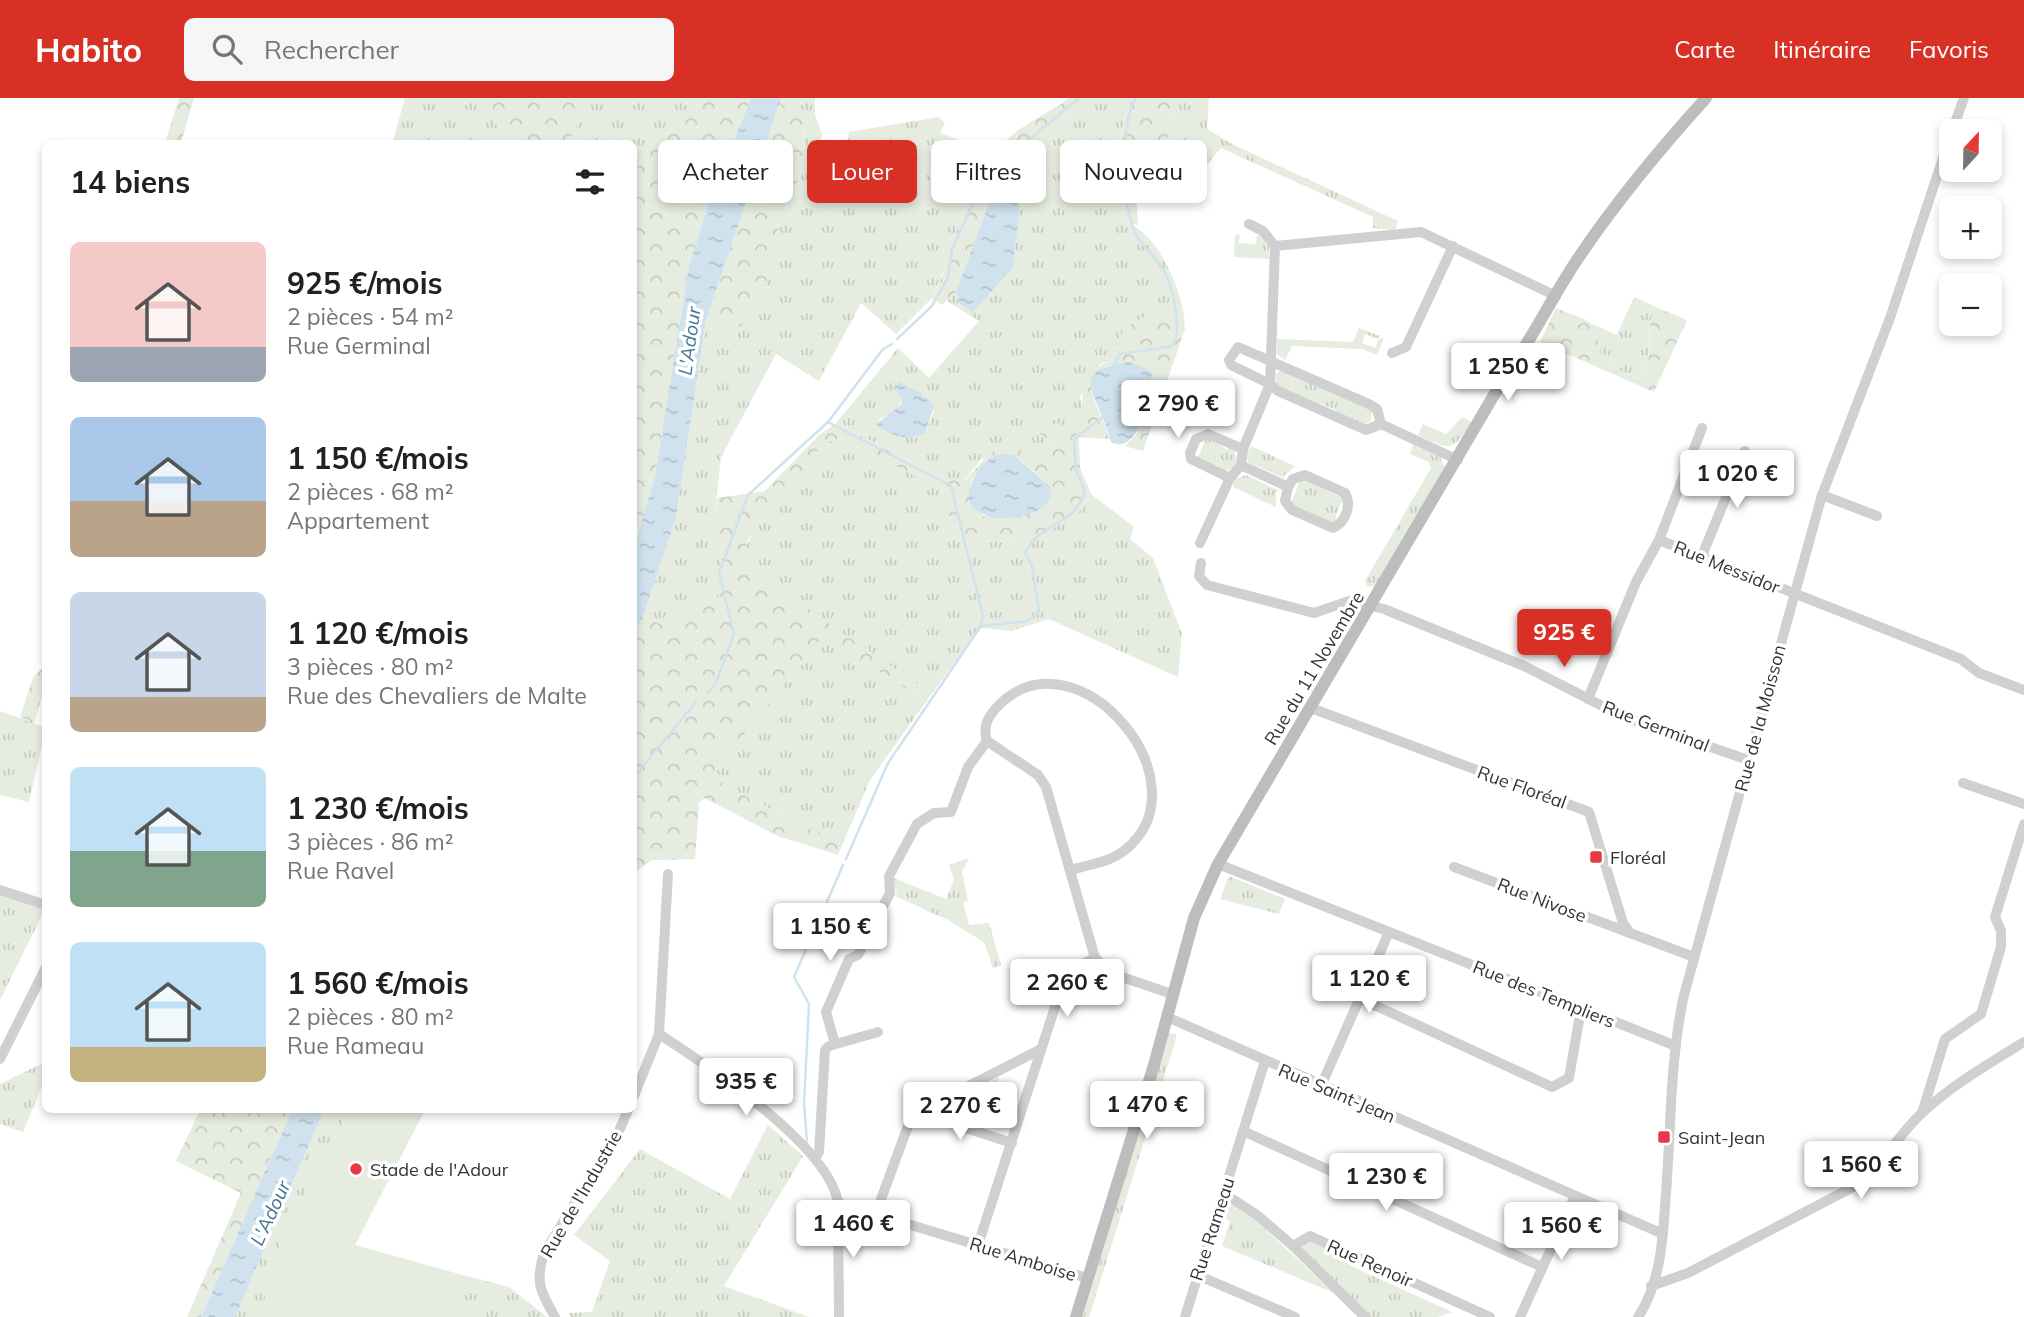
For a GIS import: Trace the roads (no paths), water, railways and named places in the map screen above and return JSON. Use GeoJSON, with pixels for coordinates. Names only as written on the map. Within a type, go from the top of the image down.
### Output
{"type":"FeatureCollection","features":[{"type":"Feature","properties":{"kind":"street","name":"Rue du 11 Novembre"},"geometry":{"type":"LineString","coordinates":[[1076,1317],[1167,1017],[1194,918],[1218,864],[1504,378],[1530,342],[1590,242],[1650,159],[1706,98]]}},
{"type":"Feature","properties":{"kind":"street","name":"Rue de la Moisson"},"geometry":{"type":"LineString","coordinates":[[1957,119],[1964,98]]}},
{"type":"Feature","properties":{"kind":"street","name":"Rue de la Moisson"},"geometry":{"type":"LineString","coordinates":[[1638,1317],[1651,1286],[1662,1234],[1679,1020],[1694,957],[1822,495],[1890,318],[1939,171]]}},
{"type":"Feature","properties":{"kind":"street"},"geometry":{"type":"LineString","coordinates":[[1200,543],[1230,478],[1241,465],[1243,449],[1270,384],[1275,246],[1263,231],[1249,224]]}},
{"type":"Feature","properties":{"kind":"street"},"geometry":{"type":"LineString","coordinates":[[1275,246],[1421,232],[1556,296]]}},
{"type":"Feature","properties":{"kind":"street"},"geometry":{"type":"LineString","coordinates":[[1392,353],[1406,346],[1452,246]]}},
{"type":"Feature","properties":{"kind":"street"},"geometry":{"type":"LineString","coordinates":[[1381,424],[1377,409],[1370,404],[1272,360],[1238,347],[1229,360],[1234,368],[1270,384],[1278,391],[1366,430],[1381,424],[1458,460]]}},
{"type":"Feature","properties":{"kind":"street"},"geometry":{"type":"LineString","coordinates":[[1588,699],[1636,582],[1659,540],[1702,428]]}},
{"type":"Feature","properties":{"kind":"street"},"geometry":{"type":"LineString","coordinates":[[1230,478],[1192,459],[1192,446],[1196,439],[1208,434],[1243,449]]}},
{"type":"Feature","properties":{"kind":"street"},"geometry":{"type":"LineString","coordinates":[[1701,558],[1745,451]]}},
{"type":"Feature","properties":{"kind":"street"},"geometry":{"type":"LineString","coordinates":[[1241,465],[1287,487]]}},
{"type":"Feature","properties":{"kind":"street"},"geometry":{"type":"LineString","coordinates":[[1305,475],[1345,493],[1348,506],[1343,519],[1333,528],[1292,510],[1285,501],[1287,487],[1293,479],[1305,475]]}},
{"type":"Feature","properties":{"kind":"street"},"geometry":{"type":"LineString","coordinates":[[1822,495],[1877,516]]}},
{"type":"Feature","properties":{"kind":"street","name":"Rue Messidor"},"geometry":{"type":"LineString","coordinates":[[1659,540],[1961,659],[1979,673],[2024,690]]}},
{"type":"Feature","properties":{"kind":"street","name":"Rue Germinal"},"geometry":{"type":"LineString","coordinates":[[1201,563],[1199,576],[1206,585],[1314,613],[1349,601],[1414,619],[1524,666],[1624,718],[1748,760]]}},
{"type":"Feature","properties":{"kind":"street"},"geometry":{"type":"LineString","coordinates":[[1070,870],[1106,860],[1125,851],[1141,833],[1154,798],[1154,786],[1142,753],[1124,726],[1086,693],[1051,682],[1028,686],[1007,697],[986,722],[984,732],[987,741],[1038,775],[1046,787],[1094,958],[1112,975],[1172,994]]}},
{"type":"Feature","properties":{"kind":"street","name":"Rue Floréal"},"geometry":{"type":"LineString","coordinates":[[1311,708],[1588,812],[1623,923],[1630,933]]}},
{"type":"Feature","properties":{"kind":"street"},"geometry":{"type":"LineString","coordinates":[[835,1044],[826,1012],[849,958],[858,955],[890,892],[889,876],[917,824],[934,813],[951,812],[968,767],[987,741]]}},
{"type":"Feature","properties":{"kind":"street"},"geometry":{"type":"LineString","coordinates":[[1963,783],[2024,804]]}},
{"type":"Feature","properties":{"kind":"street"},"geometry":{"type":"LineString","coordinates":[[1921,1113],[1945,1039],[1981,1014],[2001,947],[2001,931],[1995,917],[2024,824]]}},
{"type":"Feature","properties":{"kind":"street","name":"Rue des Templiers"},"geometry":{"type":"LineString","coordinates":[[1218,864],[1676,1046]]}},
{"type":"Feature","properties":{"kind":"street","name":"Rue Nivose"},"geometry":{"type":"LineString","coordinates":[[1454,867],[1630,933]]}},
{"type":"Feature","properties":{"kind":"street"},"geometry":{"type":"LineString","coordinates":[[637,1089],[659,1034],[668,874]]}},
{"type":"Feature","properties":{"kind":"street"},"geometry":{"type":"LineString","coordinates":[[0,890],[42,904]]}},
{"type":"Feature","properties":{"kind":"street"},"geometry":{"type":"LineString","coordinates":[[1321,1086],[1389,932]]}},
{"type":"Feature","properties":{"kind":"street"},"geometry":{"type":"LineString","coordinates":[[1630,933],[1694,957]]}},
{"type":"Feature","properties":{"kind":"street"},"geometry":{"type":"LineString","coordinates":[[978,1245],[1064,979],[1072,968],[1094,958]]}},
{"type":"Feature","properties":{"kind":"street"},"geometry":{"type":"LineString","coordinates":[[1019,965],[1064,979]]}},
{"type":"Feature","properties":{"kind":"street"},"geometry":{"type":"LineString","coordinates":[[0,1059],[42,975]]}},
{"type":"Feature","properties":{"kind":"street"},"geometry":{"type":"LineString","coordinates":[[1359,998],[1552,1087],[1569,1077],[1581,1009]]}},
{"type":"Feature","properties":{"kind":"street","name":"Rue Saint-Jean"},"geometry":{"type":"LineString","coordinates":[[1167,1017],[1662,1234]]}},
{"type":"Feature","properties":{"kind":"street"},"geometry":{"type":"LineString","coordinates":[[816,1158],[819,1152],[824,1055],[829,1046],[877,1032]]}},
{"type":"Feature","properties":{"kind":"street"},"geometry":{"type":"LineString","coordinates":[[659,1034],[702,1062],[816,1158],[836,1192],[838,1203],[839,1317]]}},
{"type":"Feature","properties":{"kind":"street"},"geometry":{"type":"LineString","coordinates":[[1651,1286],[1688,1273],[1856,1186],[1870,1176],[1902,1133],[1921,1113],[2024,1042]]}},
{"type":"Feature","properties":{"kind":"street"},"geometry":{"type":"LineString","coordinates":[[876,1213],[912,1115],[1041,1049]]}},
{"type":"Feature","properties":{"kind":"street","name":"Rue Rameau"},"geometry":{"type":"LineString","coordinates":[[1185,1317],[1265,1062]]}},
{"type":"Feature","properties":{"kind":"street"},"geometry":{"type":"LineString","coordinates":[[917,1112],[1012,1143]]}},
{"type":"Feature","properties":{"kind":"street","name":"Rue de l'Industrie"},"geometry":{"type":"LineString","coordinates":[[555,1317],[539,1287],[539,1270],[544,1253],[619,1131],[627,1113]]}},
{"type":"Feature","properties":{"kind":"street"},"geometry":{"type":"LineString","coordinates":[[1243,1131],[1542,1267]]}},
{"type":"Feature","properties":{"kind":"street"},"geometry":{"type":"LineString","coordinates":[[1223,1193],[1257,1215],[1293,1246],[1365,1317]]}},
{"type":"Feature","properties":{"kind":"street"},"geometry":{"type":"LineString","coordinates":[[1520,1317],[1575,1196]]}},
{"type":"Feature","properties":{"kind":"street","name":"Rue Amboise"},"geometry":{"type":"LineString","coordinates":[[838,1203],[1087,1278]]}},
{"type":"Feature","properties":{"kind":"street","name":"Rue Renoir"},"geometry":{"type":"LineString","coordinates":[[1293,1246],[1310,1236],[1490,1317]]}},
{"type":"Feature","properties":{"kind":"street"},"geometry":{"type":"LineString","coordinates":[[1197,1275],[1295,1317]]}},
{"type":"Feature","properties":{"kind":"water"},"geometry":{"type":"Polygon","coordinates":[[[751,98],[781,98],[767,140],[734,140],[751,98]]]}},
{"type":"Feature","properties":{"kind":"water","name":"L'Adour"},"geometry":{"type":"Polygon","coordinates":[[[709,203],[746,203],[706,320],[676,518],[637,628],[637,538],[655,476],[689,266],[709,203]]]}},
{"type":"Feature","properties":{"kind":"water"},"geometry":{"type":"Polygon","coordinates":[[[989,203],[1018,203],[1020,209],[1013,267],[973,312],[960,303],[956,292],[989,203]]]}},
{"type":"Feature","properties":{"kind":"water"},"geometry":{"type":"Polygon","coordinates":[[[1129,362],[1150,370],[1149,392],[1137,431],[1130,440],[1121,444],[1111,442],[1090,383],[1092,376],[1099,370],[1129,362]]]}},
{"type":"Feature","properties":{"kind":"water"},"geometry":{"type":"Polygon","coordinates":[[[900,382],[921,393],[934,406],[925,434],[899,436],[876,424],[901,405],[902,400],[894,389],[900,382]]]}},
{"type":"Feature","properties":{"kind":"water"},"geometry":{"type":"Polygon","coordinates":[[[1000,454],[1014,455],[1050,486],[1048,500],[1038,510],[1023,516],[1005,518],[988,516],[975,509],[969,497],[973,480],[984,464],[1000,454]]]}},
{"type":"Feature","properties":{"kind":"water","name":"L'Adour"},"geometry":{"type":"Polygon","coordinates":[[[291,1113],[323,1113],[235,1317],[201,1317],[291,1113]]]}},
{"type":"Feature","properties":{"kind":"waterway"},"geometry":{"type":"LineString","coordinates":[[897,339],[931,307],[948,278],[952,249],[977,195],[1001,163],[1079,98]]}},
{"type":"Feature","properties":{"kind":"waterway"},"geometry":{"type":"LineString","coordinates":[[1113,368],[1120,354],[1172,345],[1177,330],[1176,309],[1168,280],[1136,234],[1127,205],[1125,146],[1127,127],[1136,98]]}},
{"type":"Feature","properties":{"kind":"waterway"},"geometry":{"type":"LineString","coordinates":[[708,693],[716,683],[734,634],[719,573],[748,495],[828,422],[883,349],[892,344]]}},
{"type":"Feature","properties":{"kind":"waterway"},"geometry":{"type":"LineString","coordinates":[[981,626],[1027,621],[1039,612],[1032,566],[1025,553],[1032,542],[1073,512],[1080,503],[1085,491],[1076,470],[1074,439],[1103,417]]}},
{"type":"Feature","properties":{"kind":"waterway"},"geometry":{"type":"LineString","coordinates":[[828,422],[951,486],[983,616],[981,626],[888,763],[846,859]]}},
{"type":"Feature","properties":{"kind":"waterway"},"geometry":{"type":"LineString","coordinates":[[637,773],[696,702]]}},
{"type":"Feature","properties":{"kind":"waterway"},"geometry":{"type":"LineString","coordinates":[[807,1142],[804,1103],[809,1004],[794,977],[843,865]]}},
{"type":"Feature","properties":{"kind":"place","name":"Floréal"},"geometry":{"type":"Point","coordinates":[1596,857]}},
{"type":"Feature","properties":{"kind":"place","name":"Saint-Jean"},"geometry":{"type":"Point","coordinates":[1664,1137]}},
{"type":"Feature","properties":{"kind":"place","name":"Stade de l'Adour"},"geometry":{"type":"Point","coordinates":[356,1169]}}]}
